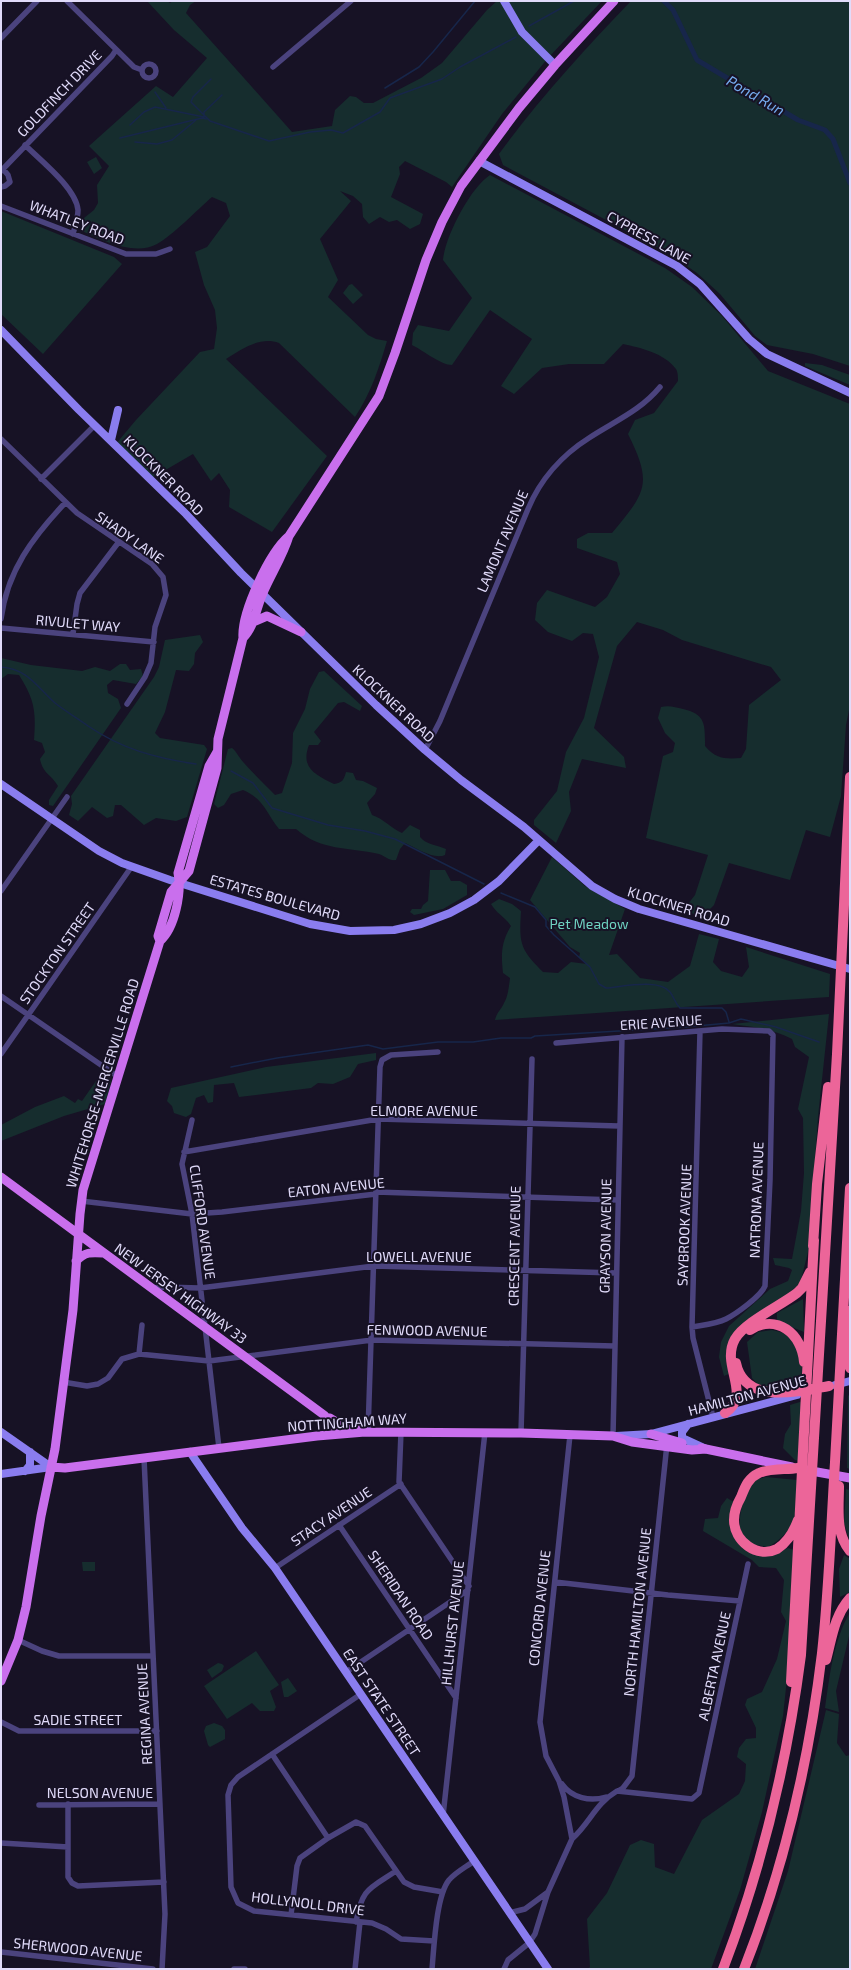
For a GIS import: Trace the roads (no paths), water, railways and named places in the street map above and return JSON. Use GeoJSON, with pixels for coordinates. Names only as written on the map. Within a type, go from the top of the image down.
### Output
{"type":"FeatureCollection","features":[{"type":"Feature","properties":{"kind":"highway"},"geometry":{"type":"LineString","coordinates":[[798,1468],[765,1472],[750,1480],[746,1484],[736,1507],[734,1527],[740,1539],[748,1547],[758,1551],[770,1551],[776,1549],[788,1540],[801,1514],[806,1496],[806,1414],[836,1054],[850,777]]}},
{"type":"Feature","properties":{"kind":"highway"},"geometry":{"type":"LineString","coordinates":[[723,1969],[754,1880],[778,1790],[792,1717],[801,1655],[817,1184],[829,1076],[836,1054]]}},
{"type":"Feature","properties":{"kind":"highway"},"geometry":{"type":"LineString","coordinates":[[846,1361],[850,1188]]}},
{"type":"Feature","properties":{"kind":"highway"},"geometry":{"type":"LineString","coordinates":[[725,1414],[733,1407],[737,1399],[731,1364],[733,1344],[741,1331],[790,1299],[802,1288],[810,1271],[814,1240]]}},
{"type":"Feature","properties":{"kind":"highway"},"geometry":{"type":"LineString","coordinates":[[744,1969],[767,1904],[790,1827],[806,1754],[818,1680],[836,1503],[841,1435],[837,1421],[846,1361],[850,1246]]}},
{"type":"Feature","properties":{"kind":"highway"},"geometry":{"type":"LineString","coordinates":[[810,1364],[803,1353],[800,1342],[790,1331],[779,1326],[764,1325],[752,1329],[743,1337],[737,1348],[736,1362],[739,1373],[747,1383],[758,1390],[792,1393],[829,1386]]}},
{"type":"Feature","properties":{"kind":"highway"},"geometry":{"type":"LineString","coordinates":[[836,1503],[841,1537],[850,1551]]}},
{"type":"Feature","properties":{"kind":"highway"},"geometry":{"type":"LineString","coordinates":[[778,1790],[792,1672],[801,1514]]}},
{"type":"Feature","properties":{"kind":"highway"},"geometry":{"type":"LineString","coordinates":[[818,1680],[827,1659],[836,1622],[850,1598]]}},
{"type":"Feature","properties":{"kind":"main road"},"geometry":{"type":"LineString","coordinates":[[180,883],[178,873],[198,801],[209,766],[217,752],[243,638],[244,624],[260,591],[274,553],[288,536],[379,396],[433,240],[461,186],[519,108],[555,65],[614,1]]}},
{"type":"Feature","properties":{"kind":"main road"},"geometry":{"type":"LineString","coordinates":[[243,638],[252,625],[260,591]]}},
{"type":"Feature","properties":{"kind":"main road"},"geometry":{"type":"LineString","coordinates":[[252,625],[268,616],[301,632]]}},
{"type":"Feature","properties":{"kind":"main road","name":"WHITEHORSE-MERCERVILLE ROAD"},"geometry":{"type":"LineString","coordinates":[[1,1681],[18,1640],[26,1607],[51,1467],[73,1310],[81,1201],[87,1174],[160,941],[158,936],[171,892],[180,883]]}},
{"type":"Feature","properties":{"kind":"main road","name":"NEW JERSEY HIGHWAY 33"},"geometry":{"type":"LineString","coordinates":[[1,1177],[324,1415],[341,1434]]}},
{"type":"Feature","properties":{"kind":"main road"},"geometry":{"type":"LineString","coordinates":[[76,1261],[83,1254],[90,1252],[103,1253]]}},
{"type":"Feature","properties":{"kind":"main road"},"geometry":{"type":"LineString","coordinates":[[324,1415],[343,1426],[362,1427],[367,1432]]}},
{"type":"Feature","properties":{"kind":"main road","name":"NOTTINGHAM WAY"},"geometry":{"type":"LineString","coordinates":[[51,1467],[65,1468],[219,1448],[367,1432],[485,1432],[613,1436],[632,1442],[667,1443]]}},
{"type":"Feature","properties":{"kind":"main road","name":"NOTTINGHAM WAY"},"geometry":{"type":"LineString","coordinates":[[651,1434],[667,1443],[692,1450],[706,1449],[850,1478]]}},
{"type":"Feature","properties":{"kind":"street"},"geometry":{"type":"LineString","coordinates":[[1,38],[37,1]]}},
{"type":"Feature","properties":{"kind":"street"},"geometry":{"type":"LineString","coordinates":[[67,1],[134,67],[142,70]]}},
{"type":"Feature","properties":{"kind":"street"},"geometry":{"type":"LineString","coordinates":[[273,67],[351,1]]}},
{"type":"Feature","properties":{"kind":"street"},"geometry":{"type":"LineString","coordinates":[[504,1],[522,32],[555,65]]}},
{"type":"Feature","properties":{"kind":"street","name":"GOLDFINCH DRIVE"},"geometry":{"type":"LineString","coordinates":[[1,187],[10,182],[8,175],[2,170],[112,56],[116,50]]}},
{"type":"Feature","properties":{"kind":"street"},"geometry":{"type":"LineString","coordinates":[[25,145],[74,197],[78,215],[73,234]]}},
{"type":"Feature","properties":{"kind":"street","name":"CYPRESS LANE"},"geometry":{"type":"LineString","coordinates":[[479,161],[677,266],[700,284],[749,339],[767,354],[850,393]]}},
{"type":"Feature","properties":{"kind":"street","name":"WHATLEY ROAD"},"geometry":{"type":"LineString","coordinates":[[1,206],[126,254],[156,254],[170,249]]}},
{"type":"Feature","properties":{"kind":"street","name":"KLOCKNER ROAD"},"geometry":{"type":"LineString","coordinates":[[1,330],[94,425],[186,514],[301,632],[384,712],[460,780],[539,840],[592,886],[622,903],[682,922],[850,969]]}},
{"type":"Feature","properties":{"kind":"street","name":"LAMONT AVENUE"},"geometry":{"type":"LineString","coordinates":[[425,750],[440,720],[528,509],[541,484],[558,463],[580,444],[637,410],[660,387]]}},
{"type":"Feature","properties":{"kind":"street"},"geometry":{"type":"LineString","coordinates":[[111,440],[118,410]]}},
{"type":"Feature","properties":{"kind":"street"},"geometry":{"type":"LineString","coordinates":[[41,479],[94,425]]}},
{"type":"Feature","properties":{"kind":"street","name":"SHADY LANE"},"geometry":{"type":"LineString","coordinates":[[1,440],[66,503],[91,524],[152,564],[163,577],[166,595],[158,618],[149,670],[127,704]]}},
{"type":"Feature","properties":{"kind":"street"},"geometry":{"type":"LineString","coordinates":[[1,619],[4,596],[13,575],[40,530],[66,503]]}},
{"type":"Feature","properties":{"kind":"street"},"geometry":{"type":"LineString","coordinates":[[73,634],[78,599],[118,543]]}},
{"type":"Feature","properties":{"kind":"street","name":"RIVULET WAY"},"geometry":{"type":"LineString","coordinates":[[1,628],[154,642]]}},
{"type":"Feature","properties":{"kind":"street","name":"ESTATES BOULEVARD"},"geometry":{"type":"LineString","coordinates":[[1,784],[99,851],[132,866],[180,883],[322,927],[363,932],[394,930],[434,920],[474,900],[509,871],[539,840]]}},
{"type":"Feature","properties":{"kind":"street"},"geometry":{"type":"LineString","coordinates":[[1,892],[67,797]]}},
{"type":"Feature","properties":{"kind":"street","name":"STOCKTON STREET"},"geometry":{"type":"LineString","coordinates":[[1,1054],[132,866]]}},
{"type":"Feature","properties":{"kind":"street"},"geometry":{"type":"LineString","coordinates":[[1,996],[118,1076]]}},
{"type":"Feature","properties":{"kind":"street","name":"ERIE AVENUE"},"geometry":{"type":"LineString","coordinates":[[556,1043],[722,1029],[769,1031]]}},
{"type":"Feature","properties":{"kind":"street","name":"SAYBROOK AVENUE"},"geometry":{"type":"LineString","coordinates":[[700,1031],[692,1327],[693,1338],[713,1417]]}},
{"type":"Feature","properties":{"kind":"street","name":"NATRONA AVENUE"},"geometry":{"type":"LineString","coordinates":[[692,1327],[720,1321],[731,1316],[761,1292],[765,1286],[774,1038],[769,1031]]}},
{"type":"Feature","properties":{"kind":"street","name":"GRAYSON AVENUE"},"geometry":{"type":"LineString","coordinates":[[613,1436],[622,1037]]}},
{"type":"Feature","properties":{"kind":"street"},"geometry":{"type":"LineString","coordinates":[[367,1432],[372,1340],[380,1067],[382,1060],[391,1055],[438,1052]]}},
{"type":"Feature","properties":{"kind":"street","name":"CRESCENT AVENUE"},"geometry":{"type":"LineString","coordinates":[[521,1433],[532,1059]]}},
{"type":"Feature","properties":{"kind":"street","name":"ELMORE AVENUE"},"geometry":{"type":"LineString","coordinates":[[184,1152],[378,1119],[620,1126]]}},
{"type":"Feature","properties":{"kind":"street","name":"CLIFFORD AVENUE"},"geometry":{"type":"LineString","coordinates":[[192,1120],[182,1164],[192,1214],[219,1448]]}},
{"type":"Feature","properties":{"kind":"street","name":"EATON AVENUE"},"geometry":{"type":"LineString","coordinates":[[81,1201],[192,1214],[222,1212],[376,1193],[618,1200]]}},
{"type":"Feature","properties":{"kind":"street","name":"LOWELL AVENUE"},"geometry":{"type":"LineString","coordinates":[[151,1288],[200,1288],[374,1266],[616,1273]]}},
{"type":"Feature","properties":{"kind":"street"},"geometry":{"type":"LineString","coordinates":[[139,1354],[142,1325]]}},
{"type":"Feature","properties":{"kind":"street","name":"FENWOOD AVENUE"},"geometry":{"type":"LineString","coordinates":[[63,1382],[87,1386],[98,1384],[108,1378],[122,1359],[139,1354],[209,1361],[372,1340],[614,1346]]}},
{"type":"Feature","properties":{"kind":"street","name":"HAMILTON AVENUE"},"geometry":{"type":"LineString","coordinates":[[613,1436],[651,1434],[850,1381]]}},
{"type":"Feature","properties":{"kind":"street"},"geometry":{"type":"LineString","coordinates":[[689,1424],[682,1432],[682,1438],[706,1449]]}},
{"type":"Feature","properties":{"kind":"street","name":"NORTH HAMILTON AVENUE"},"geometry":{"type":"LineString","coordinates":[[608,1796],[623,1788],[632,1776],[668,1429]]}},
{"type":"Feature","properties":{"kind":"street"},"geometry":{"type":"LineString","coordinates":[[1,1432],[51,1467]]}},
{"type":"Feature","properties":{"kind":"street"},"geometry":{"type":"LineString","coordinates":[[346,1672],[468,1588],[399,1482],[401,1432]]}},
{"type":"Feature","properties":{"kind":"street","name":"HILLHURST AVENUE"},"geometry":{"type":"LineString","coordinates":[[443,1816],[485,1432]]}},
{"type":"Feature","properties":{"kind":"street","name":"CONCORD AVENUE"},"geometry":{"type":"LineString","coordinates":[[570,1435],[540,1722],[546,1756],[559,1781],[564,1797],[572,1839]]}},
{"type":"Feature","properties":{"kind":"street"},"geometry":{"type":"LineString","coordinates":[[25,1471],[30,1465],[30,1452]]}},
{"type":"Feature","properties":{"kind":"street","name":"EAST STATE STREET"},"geometry":{"type":"LineString","coordinates":[[190,1452],[242,1528],[275,1568],[548,1969]]}},
{"type":"Feature","properties":{"kind":"street","name":"REGINA AVENUE"},"geometry":{"type":"LineString","coordinates":[[144,1458],[166,1928],[162,1969]]}},
{"type":"Feature","properties":{"kind":"street"},"geometry":{"type":"LineString","coordinates":[[1,1474],[51,1467]]}},
{"type":"Feature","properties":{"kind":"street","name":"STACY AVENUE"},"geometry":{"type":"LineString","coordinates":[[275,1568],[401,1484]]}},
{"type":"Feature","properties":{"kind":"street","name":"SHERIDAN ROAD"},"geometry":{"type":"LineString","coordinates":[[339,1525],[456,1698]]}},
{"type":"Feature","properties":{"kind":"street","name":"ALBERTA AVENUE"},"geometry":{"type":"LineString","coordinates":[[617,1791],[692,1799],[699,1793],[748,1564]]}},
{"type":"Feature","properties":{"kind":"street"},"geometry":{"type":"LineString","coordinates":[[555,1582],[740,1601]]}},
{"type":"Feature","properties":{"kind":"street"},"geometry":{"type":"LineString","coordinates":[[18,1640],[42,1651],[59,1656],[154,1656]]}},
{"type":"Feature","properties":{"kind":"street","name":"HOLLYNOLL DRIVE"},"geometry":{"type":"LineString","coordinates":[[361,1694],[238,1777],[229,1790],[231,1887],[238,1903],[248,1909],[358,1922],[380,1926],[401,1939],[434,1941]]}},
{"type":"Feature","properties":{"kind":"street","name":"SADIE STREET"},"geometry":{"type":"LineString","coordinates":[[1,1722],[18,1731],[157,1731]]}},
{"type":"Feature","properties":{"kind":"street"},"geometry":{"type":"LineString","coordinates":[[272,1754],[328,1838]]}},
{"type":"Feature","properties":{"kind":"street","name":"CONCORD AVENUE"},"geometry":{"type":"LineString","coordinates":[[559,1781],[569,1791],[581,1797],[595,1799],[608,1796]]}},
{"type":"Feature","properties":{"kind":"street"},"geometry":{"type":"LineString","coordinates":[[504,1969],[508,1960],[530,1943],[535,1934],[548,1892],[572,1839],[598,1805],[608,1796]]}},
{"type":"Feature","properties":{"kind":"street"},"geometry":{"type":"LineString","coordinates":[[68,1804],[68,1877],[74,1885],[164,1882]]}},
{"type":"Feature","properties":{"kind":"street","name":"NELSON AVENUE"},"geometry":{"type":"LineString","coordinates":[[39,1805],[160,1804]]}},
{"type":"Feature","properties":{"kind":"street"},"geometry":{"type":"LineString","coordinates":[[291,1915],[297,1866],[300,1858],[352,1822],[359,1822],[365,1826],[396,1871],[409,1885],[443,1892]]}},
{"type":"Feature","properties":{"kind":"street"},"geometry":{"type":"LineString","coordinates":[[1,1843],[68,1848]]}},
{"type":"Feature","properties":{"kind":"street"},"geometry":{"type":"LineString","coordinates":[[432,1969],[434,1941],[443,1892],[453,1876],[474,1861]]}},
{"type":"Feature","properties":{"kind":"street"},"geometry":{"type":"LineString","coordinates":[[355,1969],[359,1904],[364,1893],[396,1871]]}},
{"type":"Feature","properties":{"kind":"street"},"geometry":{"type":"LineString","coordinates":[[509,1913],[525,1909],[548,1892]]}},
{"type":"Feature","properties":{"kind":"street","name":"SHERWOOD AVENUE"},"geometry":{"type":"LineString","coordinates":[[1,1952],[153,1969]]}},
{"type":"Feature","properties":{"kind":"street"},"geometry":{"type":"LineString","coordinates":[[234,1969],[245,1969]]}},
{"type":"Feature","properties":{"kind":"waterway"},"geometry":{"type":"LineString","coordinates":[[385,88],[419,67],[475,1]]}},
{"type":"Feature","properties":{"kind":"waterway"},"geometry":{"type":"LineString","coordinates":[[529,26],[574,1]]}},
{"type":"Feature","properties":{"kind":"waterway","name":"Pond Run"},"geometry":{"type":"LineString","coordinates":[[664,1],[673,10],[697,60],[798,120],[825,130],[833,139],[850,183]]}},
{"type":"Feature","properties":{"kind":"waterway"},"geometry":{"type":"LineString","coordinates":[[211,79],[193,97],[191,102],[210,121],[269,141],[310,132],[331,130],[343,133],[380,112],[390,98],[442,79],[460,67],[516,37]]}},
{"type":"Feature","properties":{"kind":"waterway"},"geometry":{"type":"LineString","coordinates":[[155,92],[166,108]]}},
{"type":"Feature","properties":{"kind":"waterway"},"geometry":{"type":"LineString","coordinates":[[130,125],[144,112],[155,107],[204,117],[204,112],[222,95]]}},
{"type":"Feature","properties":{"kind":"waterway"},"geometry":{"type":"LineString","coordinates":[[120,138],[202,118],[206,119]]}},
{"type":"Feature","properties":{"kind":"waterway"},"geometry":{"type":"LineString","coordinates":[[135,142],[157,144],[172,140],[196,120]]}},
{"type":"Feature","properties":{"kind":"waterway"},"geometry":{"type":"LineString","coordinates":[[1,667],[10,668],[25,675],[55,703],[113,741],[126,747],[167,759],[196,764]]}},
{"type":"Feature","properties":{"kind":"waterway"},"geometry":{"type":"LineString","coordinates":[[231,771],[253,783],[272,808],[328,825],[365,831],[395,839],[484,884]]}},
{"type":"Feature","properties":{"kind":"waterway"},"geometry":{"type":"LineString","coordinates":[[501,893],[535,907],[546,920],[546,926],[590,967],[599,984],[606,988],[640,984],[657,985],[670,992],[680,1008],[722,1008],[726,1012],[729,1022]]}},
{"type":"Feature","properties":{"kind":"waterway"},"geometry":{"type":"LineString","coordinates":[[231,1067],[277,1058],[368,1045],[383,1049],[438,1042],[473,1042],[501,1038],[531,1038],[535,1036],[686,1027],[729,1023],[741,1019],[776,1027],[819,1042]]}},
{"type":"Feature","properties":{"kind":"park label","name":"Pet Meadow"},"geometry":{"type":"Point","coordinates":[589,923]}}]}
